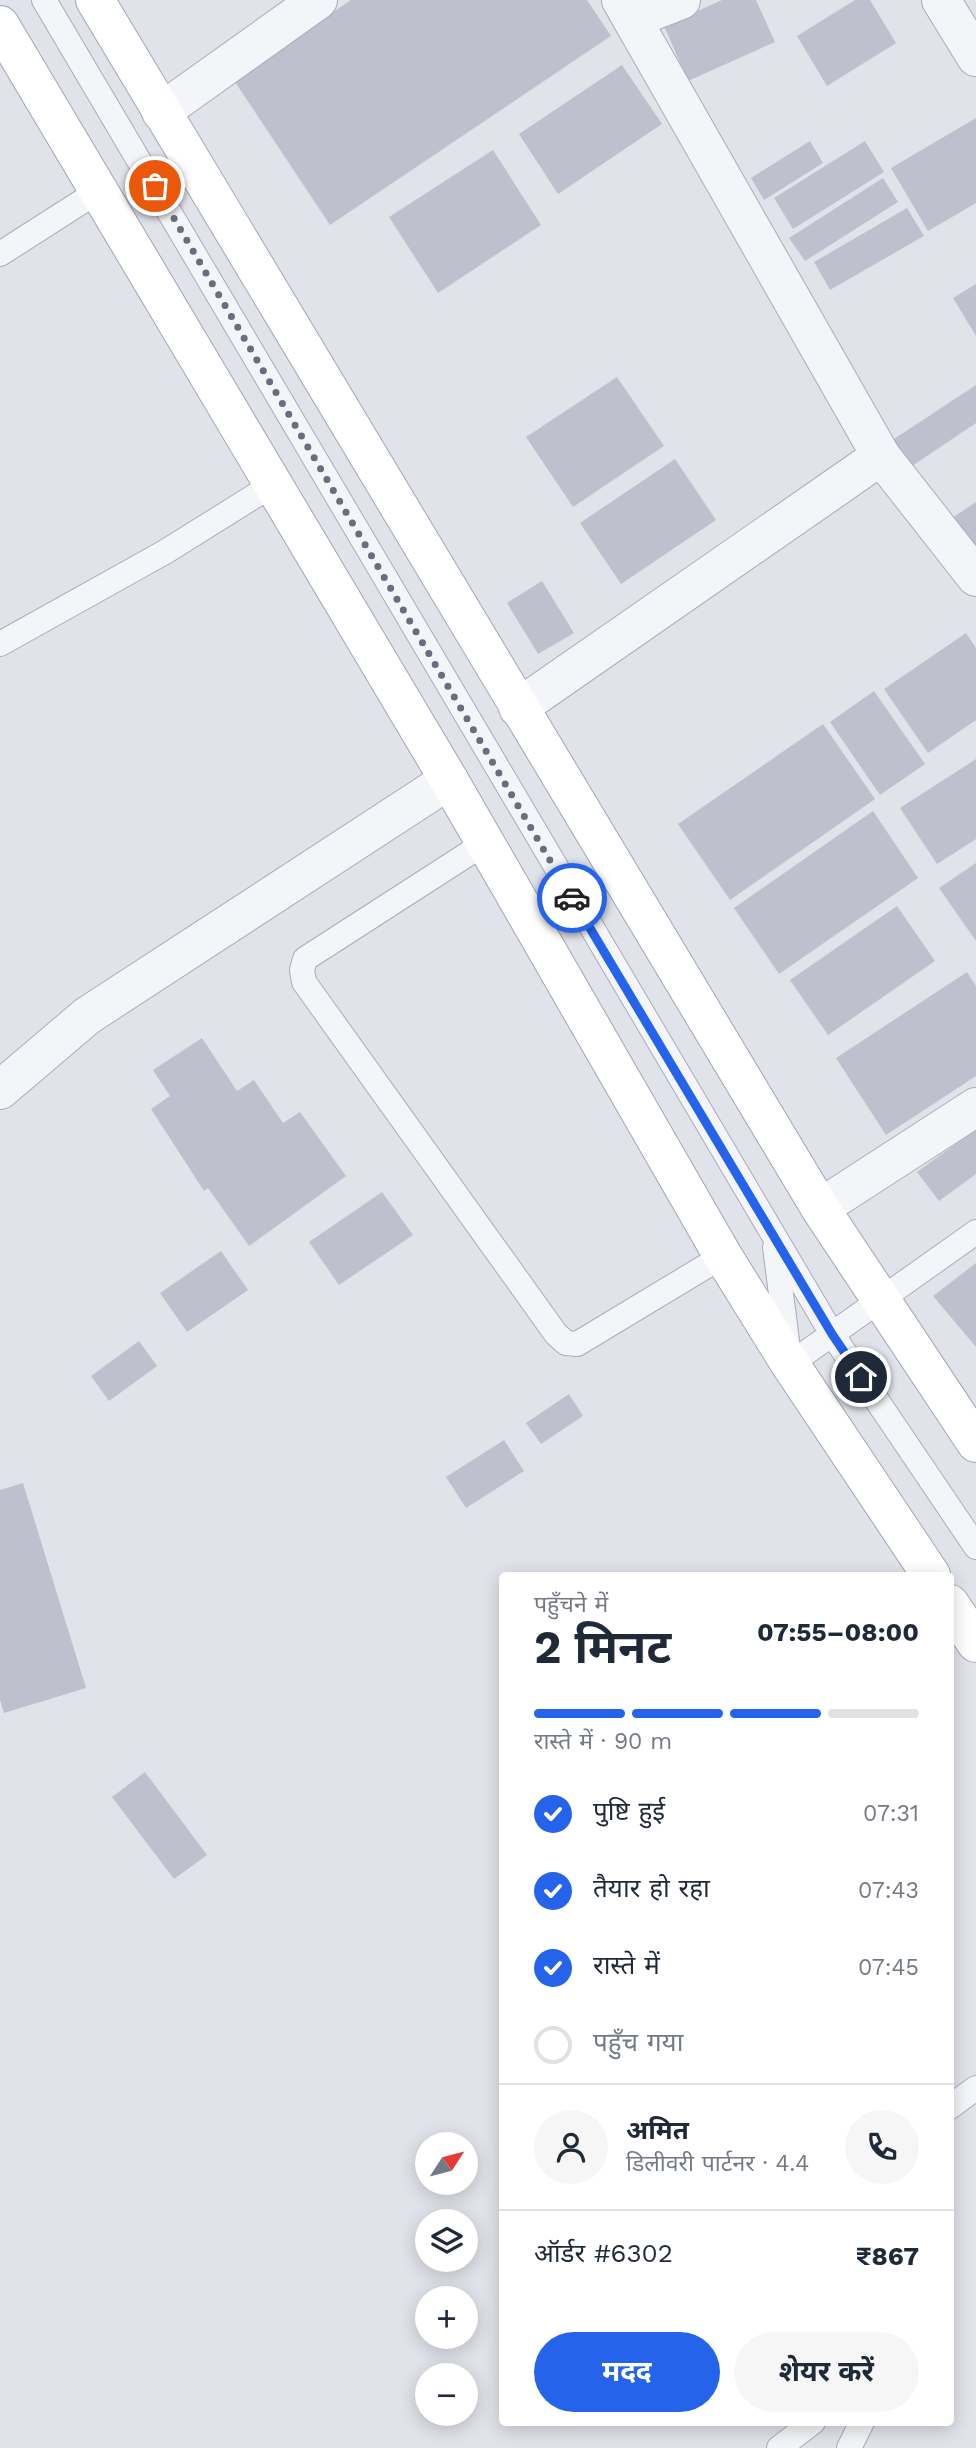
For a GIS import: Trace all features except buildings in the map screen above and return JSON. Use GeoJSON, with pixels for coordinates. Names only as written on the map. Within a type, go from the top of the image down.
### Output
{"type":"FeatureCollection","features":[{"type":"Feature","properties":{"kind":"main road"},"geometry":{"type":"LineString","coordinates":[[96,0],[820,1208],[976,1443]]}},
{"type":"Feature","properties":{"kind":"main road"},"geometry":{"type":"LineString","coordinates":[[0,25],[449,780],[723,1256],[790,1364],[929,1572]]}},
{"type":"Feature","properties":{"kind":"main road"},"geometry":{"type":"LineString","coordinates":[[954,1610],[976,1643]]}},
{"type":"Feature","properties":{"kind":"street"},"geometry":{"type":"LineString","coordinates":[[161,112],[318,0]]}},
{"type":"Feature","properties":{"kind":"street"},"geometry":{"type":"LineString","coordinates":[[681,0],[626,10],[881,457],[976,577]]}},
{"type":"Feature","properties":{"kind":"street"},"geometry":{"type":"LineString","coordinates":[[941,0],[976,57]]}},
{"type":"Feature","properties":{"kind":"street"},"geometry":{"type":"LineString","coordinates":[[519,708],[881,457]]}},
{"type":"Feature","properties":{"kind":"street"},"geometry":{"type":"LineString","coordinates":[[0,1090],[87,1016],[449,780]]}},
{"type":"Feature","properties":{"kind":"street"},"geometry":{"type":"LineString","coordinates":[[820,1208],[976,1107]]}},
{"type":"Feature","properties":{"kind":"lane"},"geometry":{"type":"LineString","coordinates":[[44,0],[832,1334],[976,1547]]}},
{"type":"Feature","properties":{"kind":"lane"},"geometry":{"type":"LineString","coordinates":[[0,254],[100,190]]}},
{"type":"Feature","properties":{"kind":"lane"},"geometry":{"type":"LineString","coordinates":[[0,644],[165,552],[274,484]]}},
{"type":"Feature","properties":{"kind":"lane"},"geometry":{"type":"LineString","coordinates":[[485,843],[305,959],[302,970],[304,982],[556,1334],[566,1343],[577,1344],[723,1256]]}},
{"type":"Feature","properties":{"kind":"lane"},"geometry":{"type":"LineString","coordinates":[[773,1236],[790,1364],[976,1232]]}},
{"type":"Feature","properties":{"kind":"lane"},"geometry":{"type":"LineString","coordinates":[[954,2104],[976,2088]]}},
{"type":"Feature","properties":{"kind":"lane"},"geometry":{"type":"LineString","coordinates":[[779,2448],[808,2426]]}},
{"type":"Feature","properties":{"kind":"lane"},"geometry":{"type":"LineString","coordinates":[[849,2448],[860,2426]]}},
{"type":"Feature","properties":{"kind":"way so far"},"geometry":{"type":"LineString","coordinates":[[155,186],[572,898]]}},
{"type":"Feature","properties":{"kind":"route"},"geometry":{"type":"LineString","coordinates":[[572,898],[832,1334],[861,1377]]}}]}
